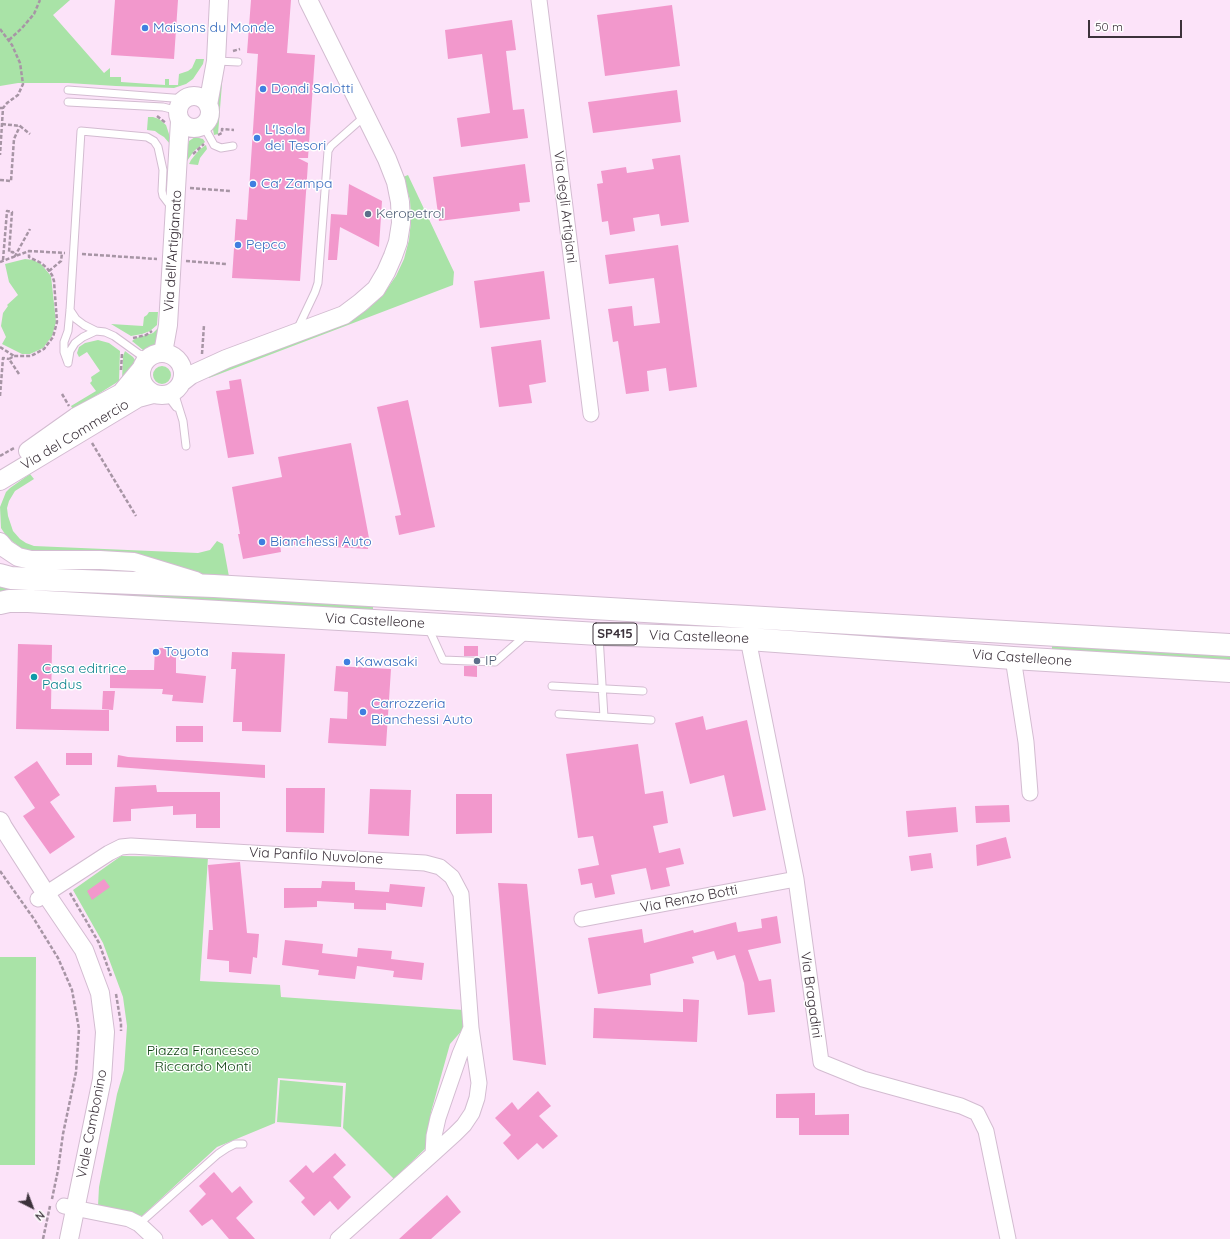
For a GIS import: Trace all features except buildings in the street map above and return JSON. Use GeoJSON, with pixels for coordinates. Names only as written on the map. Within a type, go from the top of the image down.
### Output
{"type":"FeatureCollection","features":[{"type":"Feature","properties":{"kind":"main road","name":"Via Castelleone"},"geometry":{"type":"LineString","coordinates":[[0,575],[23,578],[214,586],[1230,645]]}},
{"type":"Feature","properties":{"kind":"main road","name":"Via Castelleone"},"geometry":{"type":"LineString","coordinates":[[0,603],[9,601],[28,601],[599,634],[748,639],[1013,658],[1230,671]]}},
{"type":"Feature","properties":{"kind":"street","name":"Via dell'Artigianato"},"geometry":{"type":"LineString","coordinates":[[161,359],[168,325],[179,148],[191,113],[216,61],[219,0]]}},
{"type":"Feature","properties":{"kind":"street","name":"Via del Commercio"},"geometry":{"type":"LineString","coordinates":[[0,481],[53,448],[80,424],[138,398],[169,391],[191,375],[226,358],[344,315],[376,289],[386,272],[398,242],[401,223],[400,202],[396,182],[387,159],[308,0]]}},
{"type":"Feature","properties":{"kind":"street","name":"Via degli Artigiani"},"geometry":{"type":"LineString","coordinates":[[539,0],[592,414]]}},
{"type":"Feature","properties":{"kind":"street","name":"Via del Commercio"},"geometry":{"type":"LineString","coordinates":[[161,359],[203,361],[226,358]]}},
{"type":"Feature","properties":{"kind":"street"},"geometry":{"type":"LineString","coordinates":[[161,359],[183,375],[169,391],[147,389],[142,383],[141,376],[161,359]]}},
{"type":"Feature","properties":{"kind":"street"},"geometry":{"type":"LineString","coordinates":[[0,468],[33,447],[80,424],[121,393],[161,359]]}},
{"type":"Feature","properties":{"kind":"street"},"geometry":{"type":"LineString","coordinates":[[0,494],[6,486],[53,448]]}},
{"type":"Feature","properties":{"kind":"street"},"geometry":{"type":"LineString","coordinates":[[0,542],[6,549],[18,557],[31,560],[100,560],[134,562],[214,586]]}},
{"type":"Feature","properties":{"kind":"street","name":"Via Bragadini"},"geometry":{"type":"LineString","coordinates":[[748,639],[796,879],[821,1062],[863,1079],[961,1106],[977,1113],[986,1131],[1008,1239]]}},
{"type":"Feature","properties":{"kind":"street"},"geometry":{"type":"LineString","coordinates":[[1013,658],[1026,742],[1030,793]]}},
{"type":"Feature","properties":{"kind":"street","name":"Viale Cambonino"},"geometry":{"type":"LineString","coordinates":[[0,821],[42,896]]}},
{"type":"Feature","properties":{"kind":"street","name":"Viale Cambonino"},"geometry":{"type":"LineString","coordinates":[[0,843],[84,950],[100,993],[105,1032],[102,1079],[70,1207],[57,1239]]}},
{"type":"Feature","properties":{"kind":"street","name":"Via Panfilo Nuvolone"},"geometry":{"type":"LineString","coordinates":[[42,896],[109,853],[121,847],[131,846],[425,863],[440,867],[452,878],[461,894],[471,1028],[479,1083],[477,1098],[472,1113],[456,1134],[338,1239]]}},
{"type":"Feature","properties":{"kind":"street","name":"Via Renzo Botti"},"geometry":{"type":"LineString","coordinates":[[582,920],[796,879]]}},
{"type":"Feature","properties":{"kind":"street","name":"Via Panfilo Nuvolone"},"geometry":{"type":"LineString","coordinates":[[433,1154],[434,1136],[438,1118],[460,1054],[471,1028]]}},
{"type":"Feature","properties":{"kind":"street"},"geometry":{"type":"LineString","coordinates":[[438,1118],[445,1131],[456,1134]]}},
{"type":"Feature","properties":{"kind":"street"},"geometry":{"type":"LineString","coordinates":[[70,1207],[129,1219],[139,1224],[155,1239]]}},
{"type":"Feature","properties":{"kind":"street","name":"Viale Cambonino"},"geometry":{"type":"LineString","coordinates":[[69,1239],[70,1207]]}},
{"type":"Feature","properties":{"kind":"lane"},"geometry":{"type":"LineString","coordinates":[[216,61],[238,62]]}},
{"type":"Feature","properties":{"kind":"lane"},"geometry":{"type":"LineString","coordinates":[[68,90],[191,113]]}},
{"type":"Feature","properties":{"kind":"lane"},"geometry":{"type":"LineString","coordinates":[[68,102],[163,107],[191,113],[214,145],[221,148],[233,146]]}},
{"type":"Feature","properties":{"kind":"lane"},"geometry":{"type":"LineString","coordinates":[[296,332],[318,283],[328,151],[331,146],[365,116]]}},
{"type":"Feature","properties":{"kind":"lane"},"geometry":{"type":"LineString","coordinates":[[96,331],[83,337],[75,343],[70,351],[68,362],[64,352],[64,342],[68,331],[70,310],[81,131],[147,138],[154,141],[158,147],[163,170],[162,191],[167,201],[175,211]]}},
{"type":"Feature","properties":{"kind":"lane"},"geometry":{"type":"LineString","coordinates":[[70,310],[76,319],[84,325],[96,331],[105,332],[114,336],[139,354],[161,359]]}},
{"type":"Feature","properties":{"kind":"lane"},"geometry":{"type":"LineString","coordinates":[[169,391],[183,421],[186,446]]}},
{"type":"Feature","properties":{"kind":"lane"},"geometry":{"type":"LineString","coordinates":[[426,623],[443,660],[495,662],[532,630]]}},
{"type":"Feature","properties":{"kind":"lane"},"geometry":{"type":"LineString","coordinates":[[599,634],[604,717]]}},
{"type":"Feature","properties":{"kind":"lane"},"geometry":{"type":"LineString","coordinates":[[552,686],[643,690]]}},
{"type":"Feature","properties":{"kind":"lane"},"geometry":{"type":"LineString","coordinates":[[559,714],[651,720]]}},
{"type":"Feature","properties":{"kind":"lane"},"geometry":{"type":"LineString","coordinates":[[139,1224],[218,1154],[235,1144],[243,1144]]}},
{"type":"Feature","properties":{"kind":"path"},"geometry":{"type":"LineString","coordinates":[[9,40],[34,14],[40,0]]}},
{"type":"Feature","properties":{"kind":"path"},"geometry":{"type":"LineString","coordinates":[[0,29],[9,40],[20,63],[23,84],[18,95],[2,108],[0,156]]}},
{"type":"Feature","properties":{"kind":"path"},"geometry":{"type":"LineString","coordinates":[[2,124],[20,126],[30,134]]}},
{"type":"Feature","properties":{"kind":"path"},"geometry":{"type":"LineString","coordinates":[[0,180],[11,181],[14,139],[20,126]]}},
{"type":"Feature","properties":{"kind":"path"},"geometry":{"type":"LineString","coordinates":[[186,188],[230,191]]}},
{"type":"Feature","properties":{"kind":"path"},"geometry":{"type":"LineString","coordinates":[[15,256],[13,252],[9,252],[12,212],[8,211],[2,261],[29,251],[226,264]]}},
{"type":"Feature","properties":{"kind":"path"},"geometry":{"type":"LineString","coordinates":[[15,256],[30,229]]}},
{"type":"Feature","properties":{"kind":"path"},"geometry":{"type":"LineString","coordinates":[[0,396],[3,358],[9,359],[14,356],[31,356],[38,353],[48,345],[53,337],[57,322],[54,281],[49,271],[41,263],[29,257],[29,251]]}},
{"type":"Feature","properties":{"kind":"path"},"geometry":{"type":"LineString","coordinates":[[49,271],[61,261],[62,253]]}},
{"type":"Feature","properties":{"kind":"path"},"geometry":{"type":"LineString","coordinates":[[203,361],[204,325]]}},
{"type":"Feature","properties":{"kind":"path"},"geometry":{"type":"LineString","coordinates":[[0,347],[14,356]]}},
{"type":"Feature","properties":{"kind":"path"},"geometry":{"type":"LineString","coordinates":[[9,359],[19,374]]}},
{"type":"Feature","properties":{"kind":"path"},"geometry":{"type":"LineString","coordinates":[[62,394],[136,516]]}},
{"type":"Feature","properties":{"kind":"path"},"geometry":{"type":"LineString","coordinates":[[0,871],[58,958],[72,990],[79,1029],[76,1072],[63,1134],[58,1170],[43,1239]]}},
{"type":"Feature","properties":{"kind":"green space"},"geometry":{"type":"Polygon","coordinates":[[[0,0],[70,0],[53,15],[104,73],[110,68],[110,77],[121,77],[121,82],[165,85],[165,79],[169,79],[169,85],[178,85],[179,74],[192,68],[196,59],[204,59],[203,64],[193,79],[186,84],[174,88],[68,83],[18,83],[0,86],[0,0]]]}},
{"type":"Feature","properties":{"kind":"green space"},"geometry":{"type":"Polygon","coordinates":[[[223,71],[218,134],[214,135],[213,129],[217,122],[219,113],[215,98],[223,71]]]}},
{"type":"Feature","properties":{"kind":"green space"},"geometry":{"type":"Polygon","coordinates":[[[148,117],[159,119],[166,125],[170,144],[164,137],[155,131],[147,130],[148,117]]]}},
{"type":"Feature","properties":{"kind":"green space"},"geometry":{"type":"Polygon","coordinates":[[[195,137],[203,139],[205,142],[194,151],[187,161],[189,141],[195,137]]]}},
{"type":"Feature","properties":{"kind":"green space"},"geometry":{"type":"Polygon","coordinates":[[[206,145],[207,149],[200,158],[198,165],[189,164],[199,150],[206,145]]]}},
{"type":"Feature","properties":{"kind":"green space"},"geometry":{"type":"Polygon","coordinates":[[[408,175],[454,272],[453,285],[209,378],[207,374],[351,320],[368,309],[382,296],[396,276],[404,259],[409,240],[411,220],[410,200],[403,177],[408,175]]]}},
{"type":"Feature","properties":{"kind":"green space"},"geometry":{"type":"Polygon","coordinates":[[[25,259],[33,260],[41,264],[51,276],[56,322],[52,336],[43,348],[30,354],[22,354],[2,344],[6,337],[1,326],[3,313],[8,306],[7,305],[18,295],[9,282],[5,264],[25,259]]]}},
{"type":"Feature","properties":{"kind":"green space"},"geometry":{"type":"Polygon","coordinates":[[[149,312],[158,312],[157,325],[150,331],[142,334],[131,336],[111,324],[143,326],[144,317],[149,312]]]}},
{"type":"Feature","properties":{"kind":"green space"},"geometry":{"type":"Polygon","coordinates":[[[160,326],[157,343],[146,350],[143,350],[132,341],[136,338],[153,333],[160,326]]]}},
{"type":"Feature","properties":{"kind":"green space"},"geometry":{"type":"Polygon","coordinates":[[[98,340],[109,343],[120,351],[119,381],[73,410],[71,406],[96,391],[90,383],[92,381],[91,377],[100,371],[87,352],[79,357],[77,353],[79,347],[85,343],[98,340]]]}},
{"type":"Feature","properties":{"kind":"green space"},"geometry":{"type":"Polygon","coordinates":[[[125,351],[135,360],[131,371],[122,381],[123,356],[125,351]]]}},
{"type":"Feature","properties":{"kind":"green space"},"geometry":{"type":"Polygon","coordinates":[[[162,366],[168,369],[171,375],[168,381],[162,384],[156,381],[153,375],[156,369],[162,366]]]}},
{"type":"Feature","properties":{"kind":"green space"},"geometry":{"type":"Polygon","coordinates":[[[30,474],[34,479],[15,491],[7,508],[13,531],[26,543],[34,546],[198,553],[210,550],[217,541],[223,544],[230,582],[32,552],[22,549],[7,537],[1,528],[0,507],[6,492],[30,474]]]}},
{"type":"Feature","properties":{"kind":"green space"},"geometry":{"type":"Polygon","coordinates":[[[0,580],[373,606],[373,611],[0,595],[0,580]]]}},
{"type":"Feature","properties":{"kind":"green space"},"geometry":{"type":"Polygon","coordinates":[[[1052,646],[1230,656],[1230,663],[1052,653],[1052,646]]]}},
{"type":"Feature","properties":{"kind":"green space","name":"Piazza Francesco Riccardo Monti"},"geometry":{"type":"Polygon","coordinates":[[[121,856],[208,857],[200,981],[280,985],[281,997],[464,1010],[465,1027],[450,1044],[431,1112],[426,1148],[394,1179],[343,1128],[346,1083],[278,1078],[275,1123],[217,1147],[142,1216],[98,1206],[99,1187],[117,1094],[124,1070],[127,1026],[123,997],[103,943],[73,890],[121,856]]]}},
{"type":"Feature","properties":{"kind":"green space"},"geometry":{"type":"Polygon","coordinates":[[[0,957],[36,957],[35,1165],[0,1165],[0,957]]]}},
{"type":"Feature","properties":{"kind":"green space"},"geometry":{"type":"Polygon","coordinates":[[[280,1080],[343,1086],[341,1127],[277,1122],[280,1080]]]}},
{"type":"Feature","properties":{"kind":"place","name":"Maisons du Monde"},"geometry":{"type":"Point","coordinates":[145,28]}},
{"type":"Feature","properties":{"kind":"place","name":"Dondi Salotti"},"geometry":{"type":"Point","coordinates":[263,89]}},
{"type":"Feature","properties":{"kind":"place","name":"L'Isola dei Tesori"},"geometry":{"type":"Point","coordinates":[257,138]}},
{"type":"Feature","properties":{"kind":"place","name":"Ca' Zampa"},"geometry":{"type":"Point","coordinates":[253,184]}},
{"type":"Feature","properties":{"kind":"place","name":"Keropetrol"},"geometry":{"type":"Point","coordinates":[368,214]}},
{"type":"Feature","properties":{"kind":"place","name":"Pepco"},"geometry":{"type":"Point","coordinates":[238,245]}},
{"type":"Feature","properties":{"kind":"place","name":"Bianchessi Auto"},"geometry":{"type":"Point","coordinates":[262,542]}},
{"type":"Feature","properties":{"kind":"place","name":"Toyota"},"geometry":{"type":"Point","coordinates":[156,652]}},
{"type":"Feature","properties":{"kind":"place","name":"IP"},"geometry":{"type":"Point","coordinates":[477,661]}},
{"type":"Feature","properties":{"kind":"place","name":"Kawasaki"},"geometry":{"type":"Point","coordinates":[347,662]}},
{"type":"Feature","properties":{"kind":"place","name":"Casa editrice Padus"},"geometry":{"type":"Point","coordinates":[34,677]}},
{"type":"Feature","properties":{"kind":"place","name":"Carrozzeria Bianchessi Auto"},"geometry":{"type":"Point","coordinates":[363,712]}}]}
